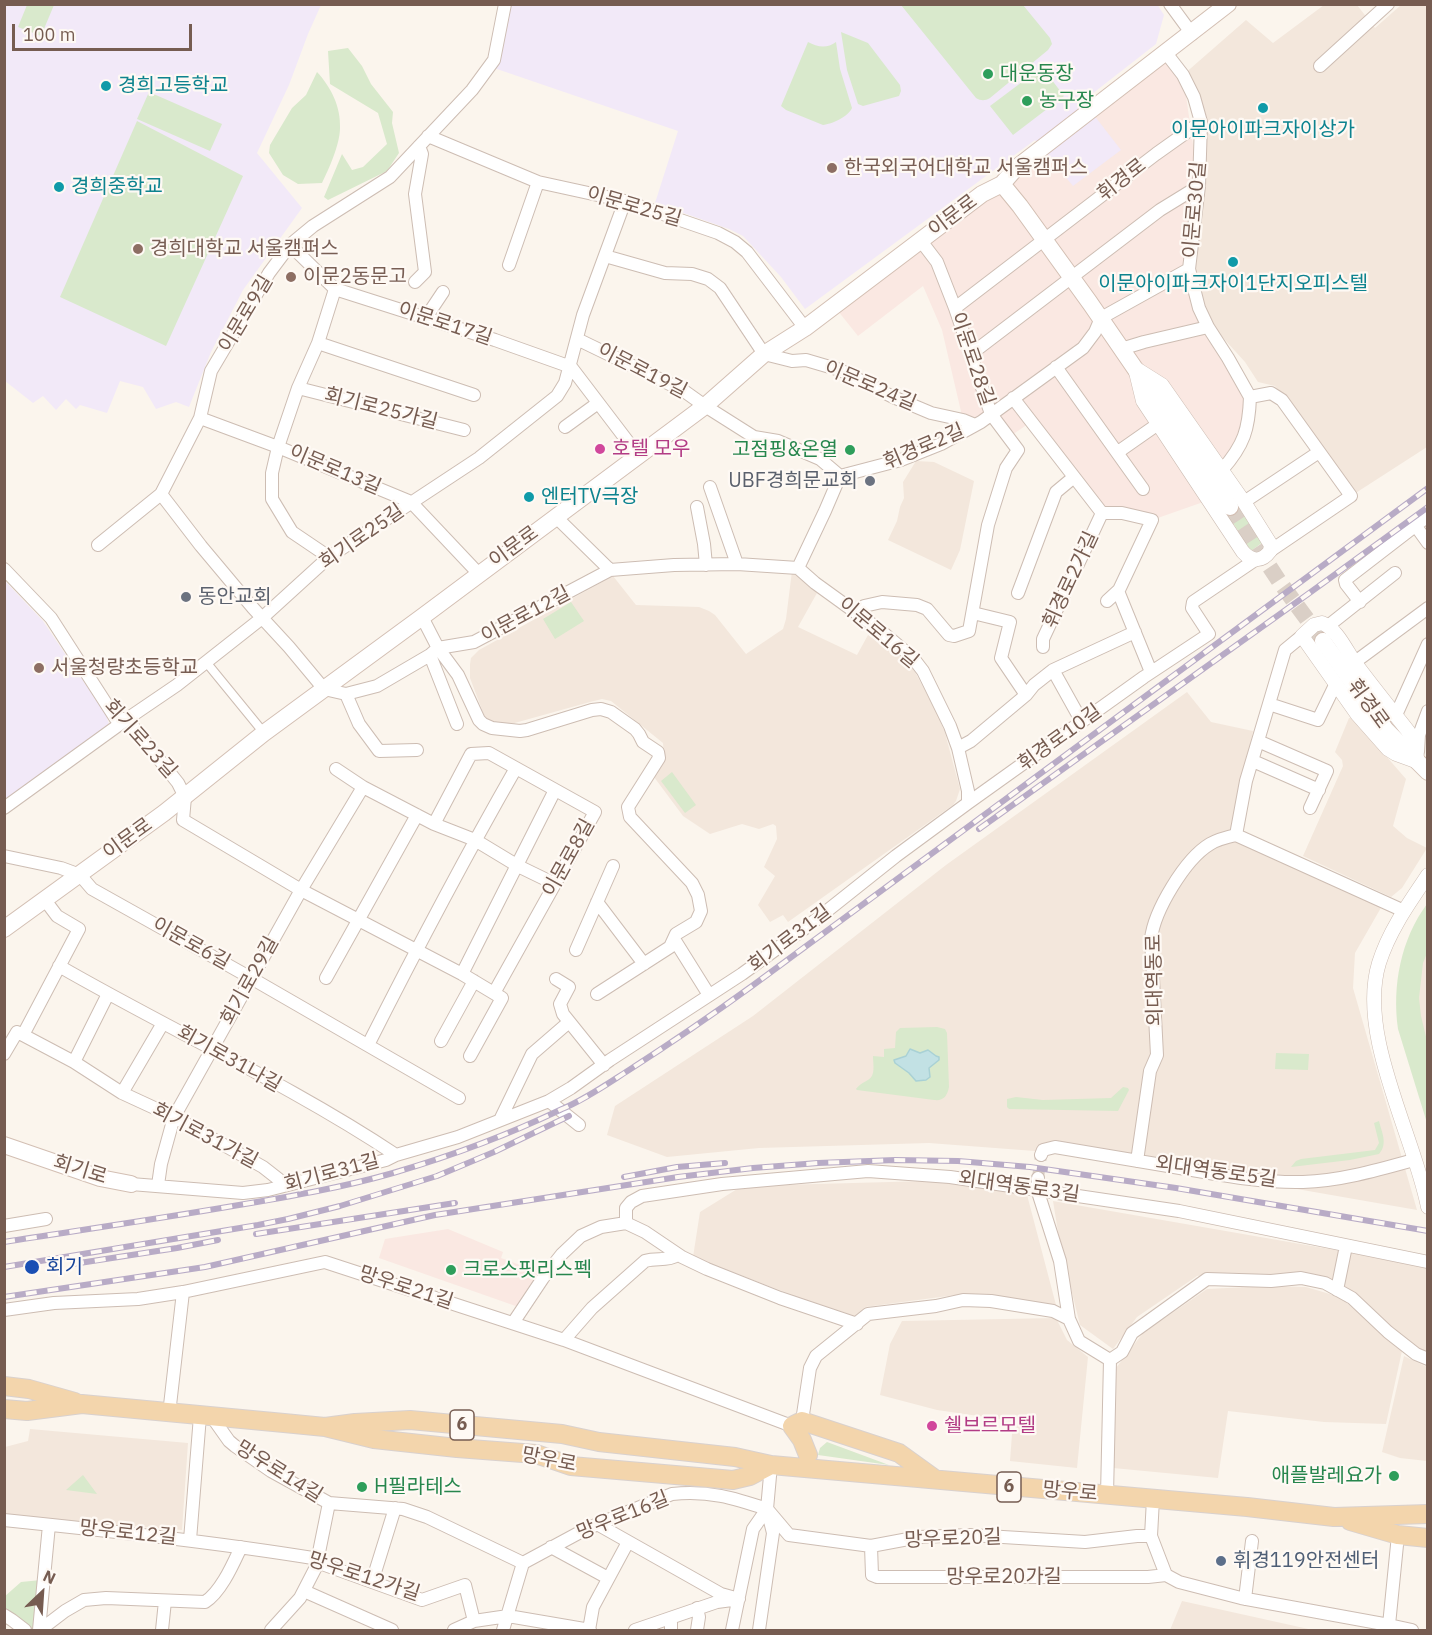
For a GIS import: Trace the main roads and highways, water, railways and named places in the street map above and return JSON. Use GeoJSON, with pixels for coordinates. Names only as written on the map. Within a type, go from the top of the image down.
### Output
{"type":"FeatureCollection","features":[{"type":"Feature","properties":{"kind":"main road","name":"이문로"},"geometry":{"type":"LineString","coordinates":[[7,923],[45,900],[186,797],[264,733],[705,406],[764,354],[805,328],[982,194],[1002,184],[1016,168],[1228,4]]}},
{"type":"Feature","properties":{"kind":"main road"},"geometry":{"type":"LineString","coordinates":[[1002,184],[1237,504]]}},
{"type":"Feature","properties":{"kind":"main road","name":"휘경로"},"geometry":{"type":"LineString","coordinates":[[1326,634],[1386,730],[1423,767]]}},
{"type":"Feature","properties":{"kind":"main road","name":"회기로"},"geometry":{"type":"LineString","coordinates":[[4,1145],[100,1178],[131,1184]]}},
{"type":"Feature","properties":{"kind":"main road","name":"망우로"},"geometry":{"type":"LineString","coordinates":[[4,1386],[29,1389],[82,1404],[325,1427],[374,1439],[536,1454],[571,1466],[733,1480],[750,1476],[771,1466]]}},
{"type":"Feature","properties":{"kind":"main road","name":"망우로"},"geometry":{"type":"LineString","coordinates":[[4,1409],[27,1410],[82,1404]]}},
{"type":"Feature","properties":{"kind":"main road","name":"망우로"},"geometry":{"type":"LineString","coordinates":[[325,1427],[410,1420],[562,1434],[598,1442],[735,1458],[771,1466],[807,1462],[936,1480],[1334,1517],[1428,1514]]}},
{"type":"Feature","properties":{"kind":"main road"},"geometry":{"type":"LineString","coordinates":[[807,1462],[797,1424],[836,1433],[899,1453],[936,1480]]}},
{"type":"Feature","properties":{"kind":"main road"},"geometry":{"type":"LineString","coordinates":[[807,1462],[820,1436],[836,1433]]}},
{"type":"Feature","properties":{"kind":"main road","name":"망우로"},"geometry":{"type":"LineString","coordinates":[[1334,1517],[1398,1535],[1428,1538]]}},
{"type":"Feature","properties":{"kind":"water"},"geometry":{"type":"Polygon","coordinates":[[[910,1049],[920,1053],[928,1050],[939,1057],[939,1060],[929,1068],[930,1077],[926,1080],[916,1081],[895,1063],[894,1060],[906,1056],[910,1049]]]}},
{"type":"Feature","properties":{"kind":"tunnel"},"geometry":{"type":"LineString","coordinates":[[1230,507],[1279,581],[1323,641]]}},
{"type":"Feature","properties":{"kind":"tunnel"},"geometry":{"type":"LineString","coordinates":[[1038,1178],[1041,1155]]}},
{"type":"Feature","properties":{"kind":"railway"},"geometry":{"type":"LineString","coordinates":[[4,1242],[253,1203],[354,1183],[393,1173],[479,1144],[580,1101],[660,1050],[752,986],[1428,488]]}},
{"type":"Feature","properties":{"kind":"railway"},"geometry":{"type":"LineString","coordinates":[[979,829],[1428,507]]}},
{"type":"Feature","properties":{"kind":"railway"},"geometry":{"type":"LineString","coordinates":[[4,1267],[258,1225],[340,1206],[437,1176],[569,1116]]}},
{"type":"Feature","properties":{"kind":"railway"},"geometry":{"type":"LineString","coordinates":[[4,1297],[205,1267],[435,1215],[678,1177],[818,1163],[895,1160],[958,1161],[1030,1167],[1176,1188],[1428,1231]]}},
{"type":"Feature","properties":{"kind":"railway"},"geometry":{"type":"LineString","coordinates":[[624,1177],[677,1167],[725,1163]]}},
{"type":"Feature","properties":{"kind":"railway"},"geometry":{"type":"LineString","coordinates":[[256,1234],[455,1203]]}},
{"type":"Feature","properties":{"kind":"railway"},"geometry":{"type":"LineString","coordinates":[[73,1264],[218,1240]]}},
{"type":"Feature","properties":{"kind":"place","name":"대운동장"},"geometry":{"type":"Point","coordinates":[988,74]}},
{"type":"Feature","properties":{"kind":"place","name":"경희고등학교"},"geometry":{"type":"Point","coordinates":[106,86]}},
{"type":"Feature","properties":{"kind":"place","name":"농구장"},"geometry":{"type":"Point","coordinates":[1027,101]}},
{"type":"Feature","properties":{"kind":"place","name":"이문아이파크자이상가"},"geometry":{"type":"Point","coordinates":[1263,108]}},
{"type":"Feature","properties":{"kind":"place","name":"한국외국어대학교 서울캠퍼스"},"geometry":{"type":"Point","coordinates":[832,168]}},
{"type":"Feature","properties":{"kind":"place","name":"경희중학교"},"geometry":{"type":"Point","coordinates":[59,187]}},
{"type":"Feature","properties":{"kind":"place","name":"경희대학교 서울캠퍼스"},"geometry":{"type":"Point","coordinates":[138,249]}},
{"type":"Feature","properties":{"kind":"place","name":"이문아이파크자이1단지오피스텔"},"geometry":{"type":"Point","coordinates":[1233,262]}},
{"type":"Feature","properties":{"kind":"place","name":"이문2동문고"},"geometry":{"type":"Point","coordinates":[291,277]}},
{"type":"Feature","properties":{"kind":"place","name":"호텔 모우"},"geometry":{"type":"Point","coordinates":[600,449]}},
{"type":"Feature","properties":{"kind":"place","name":"고점핑&온열"},"geometry":{"type":"Point","coordinates":[850,450]}},
{"type":"Feature","properties":{"kind":"place","name":"UBF경희문교회"},"geometry":{"type":"Point","coordinates":[870,481]}},
{"type":"Feature","properties":{"kind":"place","name":"엔터TV극장"},"geometry":{"type":"Point","coordinates":[529,497]}},
{"type":"Feature","properties":{"kind":"place","name":"동안교회"},"geometry":{"type":"Point","coordinates":[186,597]}},
{"type":"Feature","properties":{"kind":"place","name":"서울청량초등학교"},"geometry":{"type":"Point","coordinates":[39,668]}},
{"type":"Feature","properties":{"kind":"place","name":"회기"},"geometry":{"type":"Point","coordinates":[32,1267]}},
{"type":"Feature","properties":{"kind":"place","name":"크로스핏리스펙"},"geometry":{"type":"Point","coordinates":[451,1270]}},
{"type":"Feature","properties":{"kind":"place","name":"쉘브르모텔"},"geometry":{"type":"Point","coordinates":[932,1426]}},
{"type":"Feature","properties":{"kind":"place","name":"애플발레요가"},"geometry":{"type":"Point","coordinates":[1394,1476]}},
{"type":"Feature","properties":{"kind":"place","name":"H필라테스"},"geometry":{"type":"Point","coordinates":[362,1487]}},
{"type":"Feature","properties":{"kind":"place","name":"휘경119안전센터"},"geometry":{"type":"Point","coordinates":[1221,1561]}}]}
